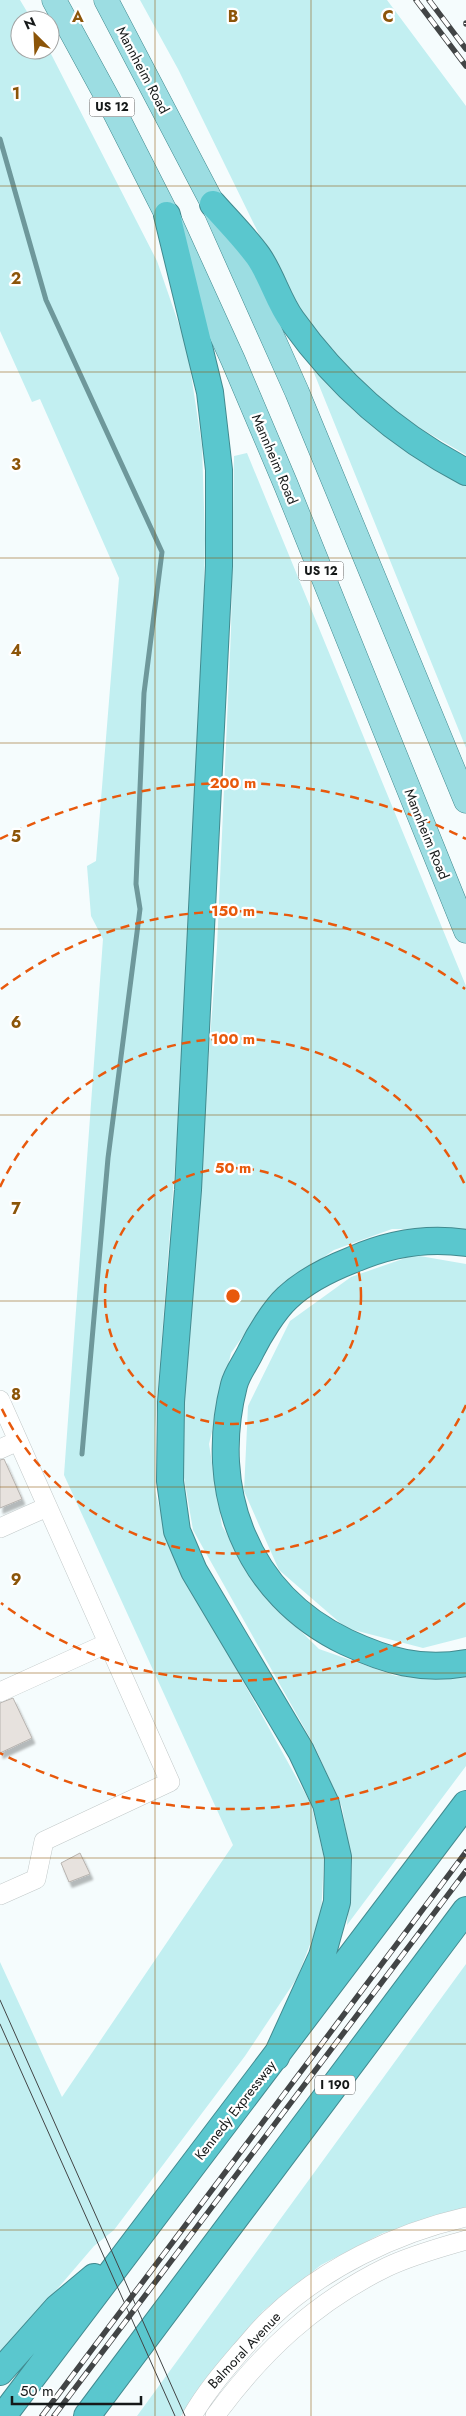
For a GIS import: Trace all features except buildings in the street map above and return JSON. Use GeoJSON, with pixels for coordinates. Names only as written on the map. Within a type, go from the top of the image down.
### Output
{"type":"FeatureCollection","features":[{"type":"Feature","properties":{"kind":"highway"},"geometry":{"type":"LineString","coordinates":[[213,204],[259,257],[290,318],[365,404],[402,434],[466,472]]}},
{"type":"Feature","properties":{"kind":"highway"},"geometry":{"type":"LineString","coordinates":[[167,215],[210,392],[218,470],[220,566],[188,1190],[171,1402],[170,1481],[177,1531],[194,1571],[301,1751],[326,1804],[338,1856],[337,1902],[322,1956],[276,2058]]}},
{"type":"Feature","properties":{"kind":"highway"},"geometry":{"type":"LineString","coordinates":[[466,1243],[448,1240],[408,1242],[368,1253],[327,1270],[286,1298],[258,1339],[234,1383],[224,1447],[232,1509],[255,1562],[281,1597],[320,1629],[376,1656],[422,1667],[466,1663]]}},
{"type":"Feature","properties":{"kind":"highway","name":"Kennedy Expressway"},"geometry":{"type":"LineString","coordinates":[[3,2416],[276,2058],[466,1804]]}},
{"type":"Feature","properties":{"kind":"highway","name":"I 190"},"geometry":{"type":"LineString","coordinates":[[87,2416],[466,1910]]}},
{"type":"Feature","properties":{"kind":"highway"},"geometry":{"type":"LineString","coordinates":[[0,2372],[57,2308],[131,2246]]}},
{"type":"Feature","properties":{"kind":"highway"},"geometry":{"type":"LineString","coordinates":[[92,2416],[108,2389]]}},
{"type":"Feature","properties":{"kind":"main road","name":"Mannheim Road"},"geometry":{"type":"LineString","coordinates":[[54,0],[108,99],[167,215],[233,360],[286,485],[466,931]]}},
{"type":"Feature","properties":{"kind":"main road","name":"Mannheim Road"},"geometry":{"type":"LineString","coordinates":[[106,0],[213,204],[297,392],[466,801]]}},
{"type":"Feature","properties":{"kind":"street"},"geometry":{"type":"LineString","coordinates":[[0,1400],[170,1782],[44,1840],[36,1879],[0,1895]]}},
{"type":"Feature","properties":{"kind":"street"},"geometry":{"type":"LineString","coordinates":[[0,1449],[18,1441]]}},
{"type":"Feature","properties":{"kind":"street"},"geometry":{"type":"LineString","coordinates":[[0,1528],[47,1507]]}},
{"type":"Feature","properties":{"kind":"street"},"geometry":{"type":"LineString","coordinates":[[0,1692],[108,1643]]}},
{"type":"Feature","properties":{"kind":"street","name":"Balmoral Avenue"},"geometry":{"type":"LineString","coordinates":[[192,2416],[208,2389],[271,2317],[331,2271],[370,2250],[418,2231],[466,2217]]}},
{"type":"Feature","properties":{"kind":"street","name":"Balmoral Avenue"},"geometry":{"type":"LineString","coordinates":[[215,2416],[240,2383],[281,2338],[343,2292],[387,2267],[466,2240]]}},
{"type":"Feature","properties":{"kind":"shaded area"},"geometry":{"type":"Polygon","coordinates":[[[0,0],[20,0],[26,10],[10,10],[10,60],[54,60],[157,261],[187,348],[202,446],[205,539],[202,686],[179,1112],[155,1428],[155,1491],[172,1553],[311,1804],[324,1857],[321,1916],[297,1978],[245,2056],[114,2230],[94,2246],[0,2356],[0,1962],[62,2097],[233,1845],[64,1475],[103,939],[91,916],[87,866],[96,861],[119,578],[40,399],[32,402],[0,331],[0,0]]]}},
{"type":"Feature","properties":{"kind":"shaded area"},"geometry":{"type":"Polygon","coordinates":[[[140,0],[387,0],[466,106],[466,455],[420,428],[381,400],[339,358],[305,319],[276,269],[178,69],[140,0]]]}},
{"type":"Feature","properties":{"kind":"shaded area"},"geometry":{"type":"Polygon","coordinates":[[[312,368],[354,411],[399,444],[466,483],[466,748],[312,368]]]}},
{"type":"Feature","properties":{"kind":"shaded area"},"geometry":{"type":"Polygon","coordinates":[[[247,453],[466,986],[466,1229],[392,1229],[334,1250],[275,1291],[231,1353],[209,1444],[222,1526],[262,1593],[319,1649],[396,1676],[466,1676],[466,1766],[347,1925],[352,1865],[342,1807],[315,1747],[193,1530],[182,1466],[185,1365],[217,947],[231,631],[234,456],[247,453]]]}},
{"type":"Feature","properties":{"kind":"shaded area"},"geometry":{"type":"Polygon","coordinates":[[[414,1255],[466,1264],[466,1637],[423,1648],[346,1628],[279,1570],[244,1491],[248,1406],[290,1321],[351,1277],[414,1255]]]}},
{"type":"Feature","properties":{"kind":"shaded area"},"geometry":{"type":"Polygon","coordinates":[[[466,1964],[466,2209],[383,2233],[321,2265],[263,2311],[202,2383],[181,2416],[137,2416],[466,1964]]]}},
{"type":"Feature","properties":{"kind":"waterway"},"geometry":{"type":"LineString","coordinates":[[0,139],[46,300],[162,552],[144,693],[136,884],[140,909],[108,1158],[82,1454]]}},
{"type":"Feature","properties":{"kind":"tram line"},"geometry":{"type":"LineString","coordinates":[[0,2000],[185,2416]]}},
{"type":"Feature","properties":{"kind":"tram line"},"geometry":{"type":"LineString","coordinates":[[0,2024],[175,2416]]}},
{"type":"Feature","properties":{"kind":"railway"},"geometry":{"type":"LineString","coordinates":[[416,0],[466,66]]}},
{"type":"Feature","properties":{"kind":"railway"},"geometry":{"type":"LineString","coordinates":[[429,0],[466,49]]}},
{"type":"Feature","properties":{"kind":"railway"},"geometry":{"type":"LineString","coordinates":[[42,2416],[466,1852]]}},
{"type":"Feature","properties":{"kind":"railway"},"geometry":{"type":"LineString","coordinates":[[54,2416],[466,1871]]}}]}
